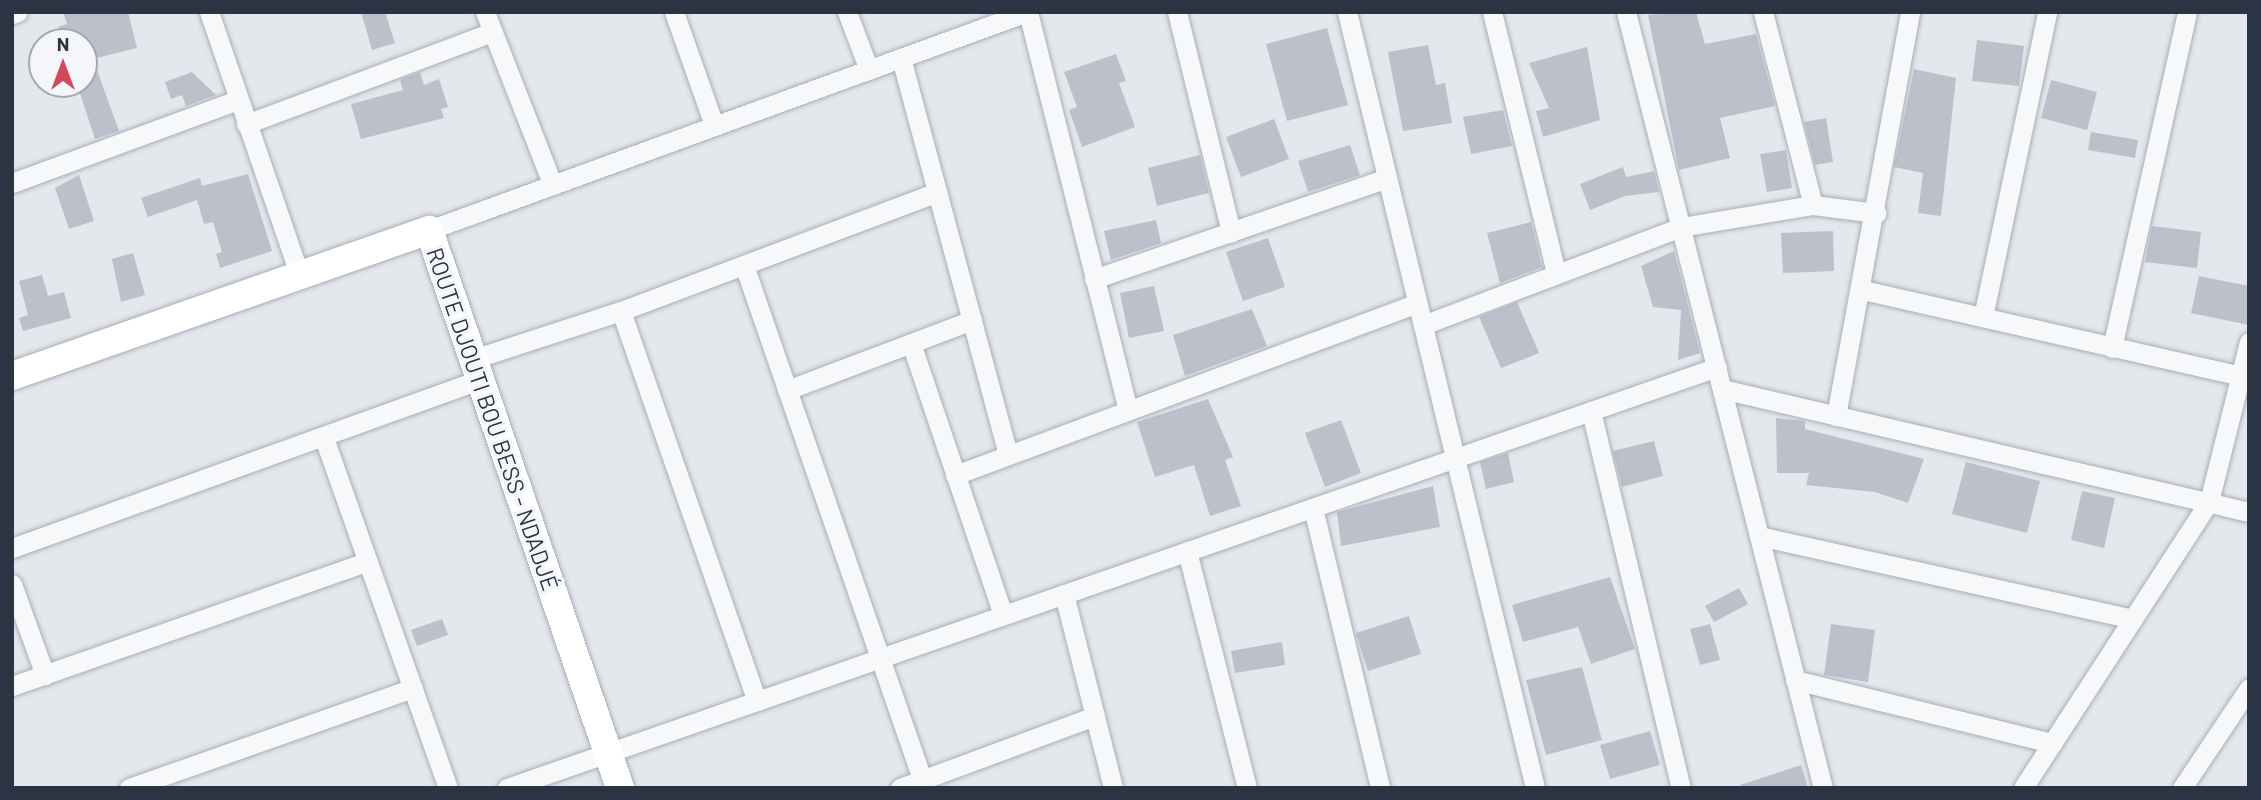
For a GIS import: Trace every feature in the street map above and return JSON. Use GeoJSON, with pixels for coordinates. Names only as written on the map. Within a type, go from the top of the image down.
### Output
{"type":"FeatureCollection","features":[{"type":"Feature","properties":{"kind":"main road","name":"ROUTE DJOUTI BOU BESS - NDADJÉ"},"geometry":{"type":"LineString","coordinates":[[12,376],[429,230],[620,788]]}},
{"type":"Feature","properties":{"kind":"street"},"geometry":{"type":"LineString","coordinates":[[12,14],[18,12]]}},
{"type":"Feature","properties":{"kind":"street"},"geometry":{"type":"LineString","coordinates":[[209,12],[299,274]]}},
{"type":"Feature","properties":{"kind":"street"},"geometry":{"type":"LineString","coordinates":[[485,12],[552,183]]}},
{"type":"Feature","properties":{"kind":"street"},"geometry":{"type":"LineString","coordinates":[[674,12],[714,125]]}},
{"type":"Feature","properties":{"kind":"street"},"geometry":{"type":"LineString","coordinates":[[847,12],[869,69]]}},
{"type":"Feature","properties":{"kind":"street"},"geometry":{"type":"LineString","coordinates":[[429,230],[552,183],[1028,12],[1128,411]]}},
{"type":"Feature","properties":{"kind":"street"},"geometry":{"type":"LineString","coordinates":[[1177,12],[1231,232]]}},
{"type":"Feature","properties":{"kind":"street"},"geometry":{"type":"LineString","coordinates":[[1347,12],[1535,788]]}},
{"type":"Feature","properties":{"kind":"street"},"geometry":{"type":"LineString","coordinates":[[1492,12],[1556,272]]}},
{"type":"Feature","properties":{"kind":"street"},"geometry":{"type":"LineString","coordinates":[[1626,12],[1823,788]]}},
{"type":"Feature","properties":{"kind":"street"},"geometry":{"type":"LineString","coordinates":[[1763,12],[1813,205]]}},
{"type":"Feature","properties":{"kind":"street"},"geometry":{"type":"LineString","coordinates":[[1836,416],[1863,290],[1910,12]]}},
{"type":"Feature","properties":{"kind":"street"},"geometry":{"type":"LineString","coordinates":[[1983,317],[2047,12]]}},
{"type":"Feature","properties":{"kind":"street"},"geometry":{"type":"LineString","coordinates":[[2112,348],[2188,12]]}},
{"type":"Feature","properties":{"kind":"street"},"geometry":{"type":"LineString","coordinates":[[246,124],[492,32]]}},
{"type":"Feature","properties":{"kind":"street"},"geometry":{"type":"LineString","coordinates":[[901,58],[1008,455]]}},
{"type":"Feature","properties":{"kind":"street"},"geometry":{"type":"LineString","coordinates":[[12,183],[238,100]]}},
{"type":"Feature","properties":{"kind":"street"},"geometry":{"type":"LineString","coordinates":[[1094,279],[1387,178]]}},
{"type":"Feature","properties":{"kind":"street"},"geometry":{"type":"LineString","coordinates":[[12,548],[324,438],[476,370],[621,311],[937,192]]}},
{"type":"Feature","properties":{"kind":"street"},"geometry":{"type":"LineString","coordinates":[[1423,325],[1556,272],[1681,227],[1813,205],[1876,213]]}},
{"type":"Feature","properties":{"kind":"street"},"geometry":{"type":"LineString","coordinates":[[744,265],[922,779]]}},
{"type":"Feature","properties":{"kind":"street"},"geometry":{"type":"LineString","coordinates":[[1863,290],[2245,377]]}},
{"type":"Feature","properties":{"kind":"street"},"geometry":{"type":"LineString","coordinates":[[956,475],[1417,303]]}},
{"type":"Feature","properties":{"kind":"street"},"geometry":{"type":"LineString","coordinates":[[621,311],[757,701]]}},
{"type":"Feature","properties":{"kind":"street"},"geometry":{"type":"LineString","coordinates":[[787,390],[972,320]]}},
{"type":"Feature","properties":{"kind":"street"},"geometry":{"type":"LineString","coordinates":[[2023,788],[2209,502],[2245,377],[2249,342]]}},
{"type":"Feature","properties":{"kind":"street"},"geometry":{"type":"LineString","coordinates":[[911,343],[1003,615]]}},
{"type":"Feature","properties":{"kind":"street"},"geometry":{"type":"LineString","coordinates":[[507,788],[1717,367]]}},
{"type":"Feature","properties":{"kind":"street"},"geometry":{"type":"LineString","coordinates":[[1722,389],[2249,512]]}},
{"type":"Feature","properties":{"kind":"street"},"geometry":{"type":"LineString","coordinates":[[1591,411],[1681,788]]}},
{"type":"Feature","properties":{"kind":"street"},"geometry":{"type":"LineString","coordinates":[[324,438],[448,788]]}},
{"type":"Feature","properties":{"kind":"street"},"geometry":{"type":"LineString","coordinates":[[1313,508],[1380,788]]}},
{"type":"Feature","properties":{"kind":"street"},"geometry":{"type":"LineString","coordinates":[[1759,536],[2133,619]]}},
{"type":"Feature","properties":{"kind":"street"},"geometry":{"type":"LineString","coordinates":[[1187,551],[1247,788]]}},
{"type":"Feature","properties":{"kind":"street"},"geometry":{"type":"LineString","coordinates":[[12,686],[368,561]]}},
{"type":"Feature","properties":{"kind":"street"},"geometry":{"type":"LineString","coordinates":[[12,584],[45,675]]}},
{"type":"Feature","properties":{"kind":"street"},"geometry":{"type":"LineString","coordinates":[[1065,594],[1113,788]]}},
{"type":"Feature","properties":{"kind":"street"},"geometry":{"type":"LineString","coordinates":[[1796,680],[2052,743]]}},
{"type":"Feature","properties":{"kind":"street"},"geometry":{"type":"LineString","coordinates":[[129,788],[413,688]]}},
{"type":"Feature","properties":{"kind":"street"},"geometry":{"type":"LineString","coordinates":[[2182,788],[2249,688]]}},
{"type":"Feature","properties":{"kind":"street"},"geometry":{"type":"LineString","coordinates":[[900,788],[1095,716]]}},
{"type":"Feature","properties":{"kind":"building"},"geometry":{"type":"Polygon","coordinates":[[[63,12],[128,12],[137,48],[98,58],[98,28],[58,28],[67,24],[63,12]]]}},
{"type":"Feature","properties":{"kind":"building"},"geometry":{"type":"Polygon","coordinates":[[[361,12],[385,12],[395,43],[372,50],[361,12]]]}},
{"type":"Feature","properties":{"kind":"building"},"geometry":{"type":"Polygon","coordinates":[[[1696,12],[1705,44],[1756,34],[1775,106],[1720,118],[1730,158],[1679,170],[1648,15],[1696,12]]]}},
{"type":"Feature","properties":{"kind":"building"},"geometry":{"type":"Polygon","coordinates":[[[1327,28],[1348,105],[1287,121],[1266,44],[1327,28]]]}},
{"type":"Feature","properties":{"kind":"building"},"geometry":{"type":"Polygon","coordinates":[[[1977,40],[2024,46],[2019,86],[1972,81],[1977,40]]]}},
{"type":"Feature","properties":{"kind":"building"},"geometry":{"type":"Polygon","coordinates":[[[1428,45],[1436,85],[1445,83],[1452,123],[1403,131],[1388,52],[1428,45]]]}},
{"type":"Feature","properties":{"kind":"building"},"geometry":{"type":"Polygon","coordinates":[[[1587,47],[1600,120],[1543,137],[1536,111],[1549,108],[1529,63],[1587,47]]]}},
{"type":"Feature","properties":{"kind":"building"},"geometry":{"type":"Polygon","coordinates":[[[1116,54],[1126,81],[1119,83],[1135,127],[1082,147],[1069,110],[1077,107],[1064,72],[1116,54]]]}},
{"type":"Feature","properties":{"kind":"building"},"geometry":{"type":"Polygon","coordinates":[[[1914,69],[1956,78],[1941,216],[1918,213],[1923,173],[1894,167],[1914,69]]]}},
{"type":"Feature","properties":{"kind":"building"},"geometry":{"type":"Polygon","coordinates":[[[192,72],[216,95],[186,106],[182,95],[171,99],[165,82],[192,72]]]}},
{"type":"Feature","properties":{"kind":"building"},"geometry":{"type":"Polygon","coordinates":[[[420,72],[424,85],[439,79],[448,107],[441,109],[444,118],[361,139],[351,104],[403,90],[400,80],[420,72]]]}},
{"type":"Feature","properties":{"kind":"building"},"geometry":{"type":"Polygon","coordinates":[[[98,73],[119,131],[95,139],[82,98],[98,98],[98,73]]]}},
{"type":"Feature","properties":{"kind":"building"},"geometry":{"type":"Polygon","coordinates":[[[2051,80],[2097,92],[2087,130],[2041,118],[2051,80]]]}},
{"type":"Feature","properties":{"kind":"building"},"geometry":{"type":"Polygon","coordinates":[[[1503,110],[1512,146],[1471,154],[1463,117],[1503,110]]]}},
{"type":"Feature","properties":{"kind":"building"},"geometry":{"type":"Polygon","coordinates":[[[1826,118],[1833,162],[1815,165],[1804,122],[1826,118]]]}},
{"type":"Feature","properties":{"kind":"building"},"geometry":{"type":"Polygon","coordinates":[[[1274,119],[1289,159],[1241,177],[1226,137],[1274,119]]]}},
{"type":"Feature","properties":{"kind":"building"},"geometry":{"type":"Polygon","coordinates":[[[2091,132],[2138,140],[2135,158],[2088,150],[2091,132]]]}},
{"type":"Feature","properties":{"kind":"building"},"geometry":{"type":"Polygon","coordinates":[[[1350,145],[1360,175],[1308,192],[1298,161],[1350,145]]]}},
{"type":"Feature","properties":{"kind":"building"},"geometry":{"type":"Polygon","coordinates":[[[1786,150],[1792,188],[1767,192],[1760,154],[1786,150]]]}},
{"type":"Feature","properties":{"kind":"building"},"geometry":{"type":"Polygon","coordinates":[[[1200,155],[1209,193],[1157,206],[1148,168],[1200,155]]]}},
{"type":"Feature","properties":{"kind":"building"},"geometry":{"type":"Polygon","coordinates":[[[1623,167],[1626,177],[1654,171],[1659,192],[1625,196],[1590,210],[1580,184],[1623,167]]]}},
{"type":"Feature","properties":{"kind":"building"},"geometry":{"type":"Polygon","coordinates":[[[248,174],[272,251],[220,268],[216,254],[222,252],[213,222],[204,224],[197,200],[148,217],[141,198],[200,178],[202,186],[248,174]]]}},
{"type":"Feature","properties":{"kind":"building"},"geometry":{"type":"Polygon","coordinates":[[[79,175],[94,221],[69,229],[55,188],[79,175]]]}},
{"type":"Feature","properties":{"kind":"building"},"geometry":{"type":"Polygon","coordinates":[[[1156,220],[1161,243],[1111,260],[1104,231],[1156,220]]]}},
{"type":"Feature","properties":{"kind":"building"},"geometry":{"type":"Polygon","coordinates":[[[1531,222],[1542,267],[1500,283],[1487,233],[1531,222]]]}},
{"type":"Feature","properties":{"kind":"building"},"geometry":{"type":"Polygon","coordinates":[[[2152,226],[2201,232],[2197,268],[2145,262],[2152,226]]]}},
{"type":"Feature","properties":{"kind":"building"},"geometry":{"type":"Polygon","coordinates":[[[1833,231],[1834,271],[1783,273],[1781,233],[1833,231]]]}},
{"type":"Feature","properties":{"kind":"building"},"geometry":{"type":"Polygon","coordinates":[[[1268,238],[1285,287],[1243,301],[1226,252],[1268,238]]]}},
{"type":"Feature","properties":{"kind":"building"},"geometry":{"type":"Polygon","coordinates":[[[1674,251],[1700,353],[1678,360],[1681,310],[1653,307],[1641,266],[1674,251]]]}},
{"type":"Feature","properties":{"kind":"building"},"geometry":{"type":"Polygon","coordinates":[[[133,253],[145,295],[121,302],[112,259],[133,253]]]}},
{"type":"Feature","properties":{"kind":"building"},"geometry":{"type":"Polygon","coordinates":[[[42,275],[48,296],[64,292],[71,318],[23,331],[19,318],[28,315],[19,281],[42,275]]]}},
{"type":"Feature","properties":{"kind":"building"},"geometry":{"type":"Polygon","coordinates":[[[2199,276],[2249,286],[2249,325],[2191,313],[2199,276]]]}},
{"type":"Feature","properties":{"kind":"building"},"geometry":{"type":"Polygon","coordinates":[[[1154,286],[1164,331],[1129,338],[1120,293],[1154,286]]]}},
{"type":"Feature","properties":{"kind":"building"},"geometry":{"type":"Polygon","coordinates":[[[1517,302],[1539,353],[1501,368],[1479,317],[1517,302]]]}},
{"type":"Feature","properties":{"kind":"building"},"geometry":{"type":"Polygon","coordinates":[[[1252,309],[1267,346],[1185,376],[1173,335],[1252,309]]]}},
{"type":"Feature","properties":{"kind":"building"},"geometry":{"type":"Polygon","coordinates":[[[1208,399],[1233,457],[1225,460],[1241,506],[1210,516],[1194,465],[1155,477],[1137,422],[1208,399]]]}},
{"type":"Feature","properties":{"kind":"building"},"geometry":{"type":"Polygon","coordinates":[[[1776,418],[1805,421],[1805,429],[1924,459],[1908,503],[1875,492],[1806,485],[1809,473],[1777,473],[1776,418]]]}},
{"type":"Feature","properties":{"kind":"building"},"geometry":{"type":"Polygon","coordinates":[[[1341,420],[1361,473],[1325,487],[1305,433],[1341,420]]]}},
{"type":"Feature","properties":{"kind":"building"},"geometry":{"type":"Polygon","coordinates":[[[1654,441],[1663,476],[1622,487],[1613,451],[1654,441]]]}},
{"type":"Feature","properties":{"kind":"building"},"geometry":{"type":"Polygon","coordinates":[[[1508,453],[1514,482],[1486,489],[1480,462],[1508,453]]]}},
{"type":"Feature","properties":{"kind":"building"},"geometry":{"type":"Polygon","coordinates":[[[1966,462],[2040,481],[2027,533],[1952,514],[1966,462]]]}},
{"type":"Feature","properties":{"kind":"building"},"geometry":{"type":"Polygon","coordinates":[[[1433,486],[1440,527],[1341,546],[1337,512],[1433,486]]]}},
{"type":"Feature","properties":{"kind":"building"},"geometry":{"type":"Polygon","coordinates":[[[2082,491],[2115,498],[2104,548],[2071,540],[2082,491]]]}},
{"type":"Feature","properties":{"kind":"building"},"geometry":{"type":"Polygon","coordinates":[[[1610,577],[1635,649],[1591,664],[1578,627],[1523,642],[1512,605],[1610,577]]]}},
{"type":"Feature","properties":{"kind":"building"},"geometry":{"type":"Polygon","coordinates":[[[1739,588],[1748,604],[1714,622],[1705,606],[1739,588]]]}},
{"type":"Feature","properties":{"kind":"building"},"geometry":{"type":"Polygon","coordinates":[[[1409,616],[1421,654],[1368,671],[1356,633],[1409,616]]]}},
{"type":"Feature","properties":{"kind":"building"},"geometry":{"type":"Polygon","coordinates":[[[442,619],[448,635],[417,646],[411,630],[442,619]]]}},
{"type":"Feature","properties":{"kind":"building"},"geometry":{"type":"Polygon","coordinates":[[[1710,624],[1720,660],[1700,665],[1690,629],[1710,624]]]}},
{"type":"Feature","properties":{"kind":"building"},"geometry":{"type":"Polygon","coordinates":[[[1831,624],[1875,630],[1868,682],[1824,675],[1831,624]]]}},
{"type":"Feature","properties":{"kind":"building"},"geometry":{"type":"Polygon","coordinates":[[[1282,642],[1285,665],[1235,673],[1231,651],[1282,642]]]}},
{"type":"Feature","properties":{"kind":"building"},"geometry":{"type":"Polygon","coordinates":[[[1582,667],[1602,740],[1546,755],[1526,680],[1582,667]]]}},
{"type":"Feature","properties":{"kind":"building"},"geometry":{"type":"Polygon","coordinates":[[[1650,731],[1660,765],[1610,779],[1600,745],[1650,731]]]}},
{"type":"Feature","properties":{"kind":"building"},"geometry":{"type":"Polygon","coordinates":[[[1801,765],[1808,788],[1741,788],[1740,785],[1801,765]]]}}]}
